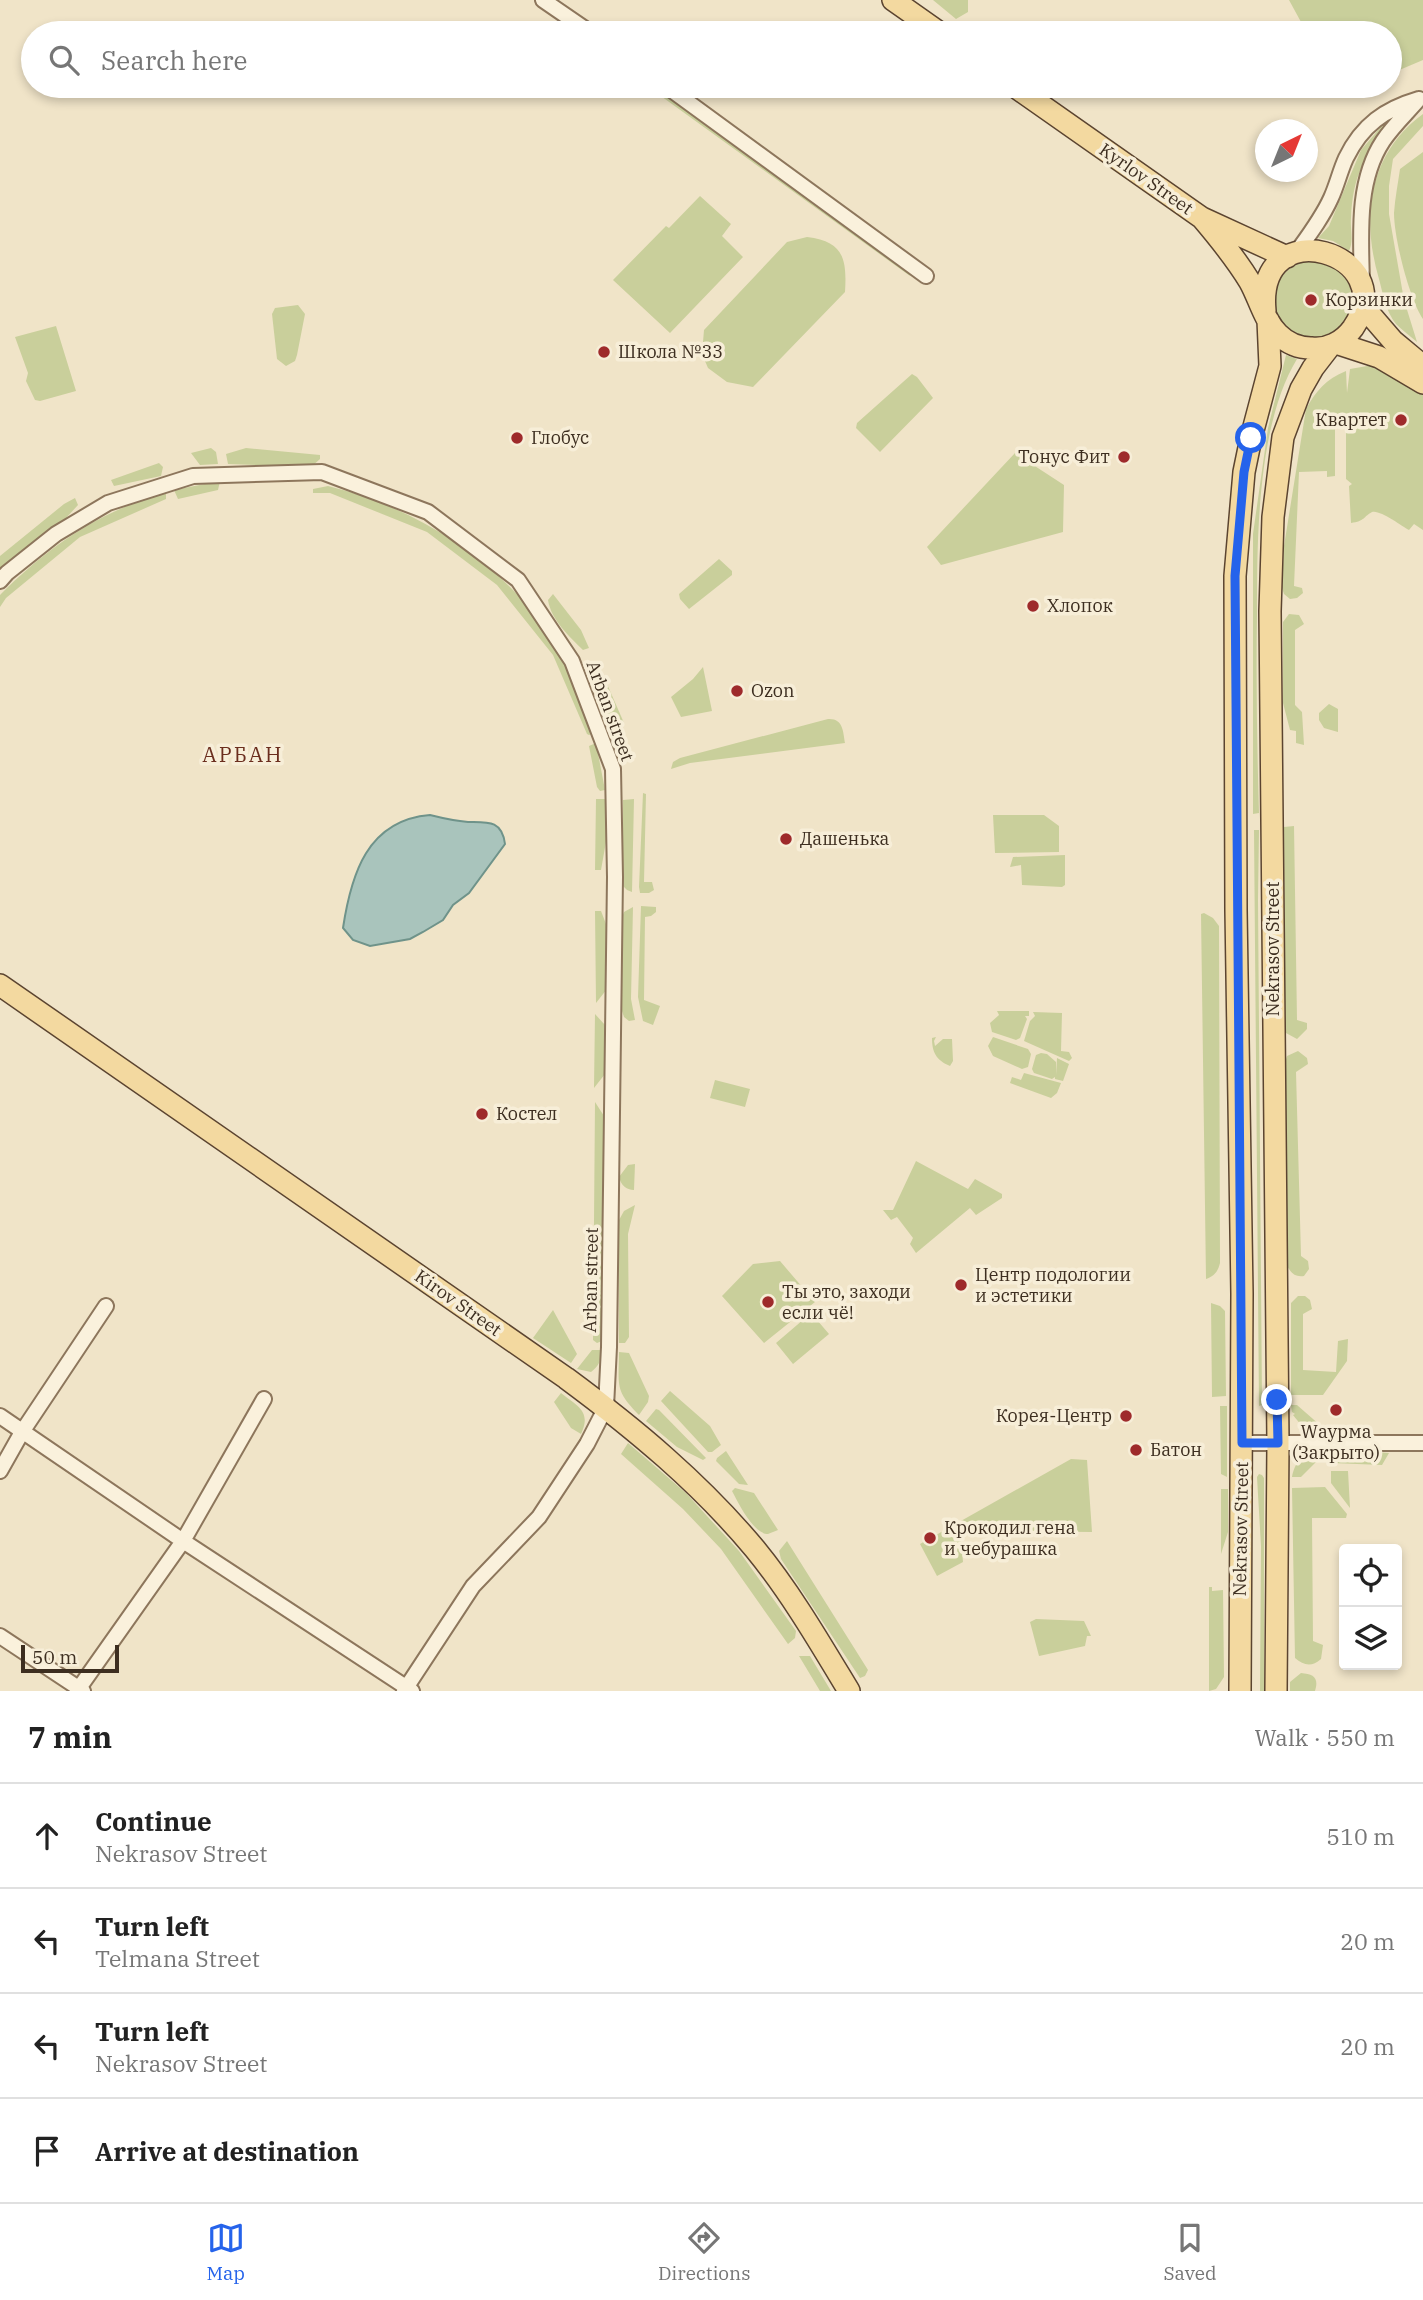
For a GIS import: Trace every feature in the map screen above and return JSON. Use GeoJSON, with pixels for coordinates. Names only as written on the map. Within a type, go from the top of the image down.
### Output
{"type":"FeatureCollection","features":[{"type":"Feature","properties":{"kind":"main road"},"geometry":{"type":"LineString","coordinates":[[893,0],[923,21]]}},
{"type":"Feature","properties":{"kind":"main road","name":"Kyrlov Street"},"geometry":{"type":"LineString","coordinates":[[1031,98],[1202,218],[1291,255]]}},
{"type":"Feature","properties":{"kind":"main road"},"geometry":{"type":"LineString","coordinates":[[1202,218],[1227,247],[1276,332],[1294,345],[1316,349],[1333,345],[1379,357],[1423,383]]}},
{"type":"Feature","properties":{"kind":"main road"},"geometry":{"type":"LineString","coordinates":[[1266,316],[1263,296],[1275,267],[1291,255],[1319,251],[1340,258],[1352,268],[1359,282],[1362,301],[1353,327],[1333,345]]}},
{"type":"Feature","properties":{"kind":"main road"},"geometry":{"type":"LineString","coordinates":[[1362,301],[1393,341],[1423,366]]}},
{"type":"Feature","properties":{"kind":"main road","name":"Nekrasov Street"},"geometry":{"type":"LineString","coordinates":[[1240,1691],[1242,1443],[1235,576],[1244,472],[1270,366],[1266,316]]}},
{"type":"Feature","properties":{"kind":"main road","name":"Nekrasov Street"},"geometry":{"type":"LineString","coordinates":[[1276,1691],[1278,1443],[1270,611],[1273,517],[1283,437],[1290,412],[1313,368],[1333,345]]}},
{"type":"Feature","properties":{"kind":"main road","name":"Kirov Street"},"geometry":{"type":"LineString","coordinates":[[0,985],[606,1408],[674,1464],[718,1506],[757,1551],[788,1593],[849,1691]]}},
{"type":"Feature","properties":{"kind":"street"},"geometry":{"type":"LineString","coordinates":[[543,0],[574,21]]}},
{"type":"Feature","properties":{"kind":"street"},"geometry":{"type":"LineString","coordinates":[[682,98],[926,276]]}},
{"type":"Feature","properties":{"kind":"street"},"geometry":{"type":"LineString","coordinates":[[1291,255],[1320,219],[1347,156],[1360,135],[1380,114],[1421,98]]}},
{"type":"Feature","properties":{"kind":"street"},"geometry":{"type":"LineString","coordinates":[[1362,301],[1362,215],[1368,177],[1383,141],[1421,98]]}},
{"type":"Feature","properties":{"kind":"street","name":"Arban street"},"geometry":{"type":"LineString","coordinates":[[0,582],[7,573],[56,534],[108,503],[193,477],[322,472],[428,512],[518,580],[572,661],[613,769],[615,877],[606,1408]]}},
{"type":"Feature","properties":{"kind":"street"},"geometry":{"type":"LineString","coordinates":[[0,1471],[22,1432],[106,1306]]}},
{"type":"Feature","properties":{"kind":"street"},"geometry":{"type":"LineString","coordinates":[[0,1636],[80,1690],[183,1541],[264,1399]]}},
{"type":"Feature","properties":{"kind":"street"},"geometry":{"type":"LineString","coordinates":[[0,1416],[408,1690],[472,1586],[538,1517],[587,1444],[606,1408]]}},
{"type":"Feature","properties":{"kind":"street"},"geometry":{"type":"LineString","coordinates":[[1242,1443],[1423,1443]]}},
{"type":"Feature","properties":{"kind":"green space"},"geometry":{"type":"Polygon","coordinates":[[[933,0],[968,0],[968,12],[956,19],[933,0]]]}},
{"type":"Feature","properties":{"kind":"green space"},"geometry":{"type":"Polygon","coordinates":[[[1289,0],[1423,0],[1423,60],[1402,69],[1402,21],[1300,21],[1289,0]]]}},
{"type":"Feature","properties":{"kind":"green space"},"geometry":{"type":"Polygon","coordinates":[[[664,98],[672,98],[905,265],[910,276],[664,98]]]}},
{"type":"Feature","properties":{"kind":"green space"},"geometry":{"type":"Polygon","coordinates":[[[1423,114],[1423,126],[1393,159],[1389,186],[1389,214],[1404,300],[1417,342],[1396,324],[1387,308],[1373,256],[1371,211],[1380,168],[1390,148],[1423,114]]]}},
{"type":"Feature","properties":{"kind":"green space"},"geometry":{"type":"Polygon","coordinates":[[[1386,121],[1389,124],[1367,157],[1357,178],[1352,203],[1352,239],[1349,251],[1333,241],[1318,238],[1329,226],[1361,150],[1386,121]]]}},
{"type":"Feature","properties":{"kind":"green space"},"geometry":{"type":"Polygon","coordinates":[[[1423,152],[1423,319],[1403,268],[1394,213],[1400,169],[1423,152]]]}},
{"type":"Feature","properties":{"kind":"green space"},"geometry":{"type":"Polygon","coordinates":[[[700,196],[731,224],[722,236],[743,257],[670,333],[613,280],[700,196]]]}},
{"type":"Feature","properties":{"kind":"green space"},"geometry":{"type":"Polygon","coordinates":[[[807,237],[829,243],[841,254],[845,270],[845,292],[753,387],[727,382],[708,368],[702,354],[704,330],[787,242],[807,237]]]}},
{"type":"Feature","properties":{"kind":"green space"},"geometry":{"type":"Polygon","coordinates":[[[1313,261],[1328,264],[1345,278],[1352,300],[1349,315],[1335,332],[1313,339],[1298,336],[1281,322],[1274,300],[1277,285],[1291,268],[1313,261]]]}},
{"type":"Feature","properties":{"kind":"green space"},"geometry":{"type":"Polygon","coordinates":[[[298,305],[305,314],[297,355],[295,361],[286,366],[277,359],[272,314],[275,308],[298,305]]]}},
{"type":"Feature","properties":{"kind":"green space"},"geometry":{"type":"Polygon","coordinates":[[[56,326],[76,391],[35,400],[26,381],[28,373],[15,337],[56,326]]]}},
{"type":"Feature","properties":{"kind":"green space"},"geometry":{"type":"Polygon","coordinates":[[[1286,355],[1297,359],[1274,416],[1262,483],[1259,518],[1259,813],[1253,814],[1253,534],[1268,428],[1286,355]]]}},
{"type":"Feature","properties":{"kind":"green space"},"geometry":{"type":"Polygon","coordinates":[[[1373,365],[1423,393],[1423,530],[1414,524],[1409,530],[1375,512],[1351,523],[1349,486],[1352,484],[1346,479],[1346,414],[1335,428],[1335,476],[1327,477],[1327,471],[1299,472],[1294,586],[1302,588],[1303,593],[1290,599],[1282,588],[1284,546],[1306,409],[1318,391],[1333,378],[1346,371],[1347,393],[1350,369],[1373,365]]]}},
{"type":"Feature","properties":{"kind":"green space"},"geometry":{"type":"Polygon","coordinates":[[[912,374],[933,398],[880,452],[856,428],[857,423],[912,374]]]}},
{"type":"Feature","properties":{"kind":"green space"},"geometry":{"type":"Polygon","coordinates":[[[211,448],[216,452],[218,464],[200,465],[191,453],[211,448]]]}},
{"type":"Feature","properties":{"kind":"green space"},"geometry":{"type":"Polygon","coordinates":[[[246,448],[320,455],[320,459],[311,467],[228,464],[226,454],[246,448]]]}},
{"type":"Feature","properties":{"kind":"green space"},"geometry":{"type":"Polygon","coordinates":[[[1015,453],[1064,485],[1063,532],[941,565],[927,547],[1015,453]]]}},
{"type":"Feature","properties":{"kind":"green space"},"geometry":{"type":"Polygon","coordinates":[[[159,463],[163,467],[161,476],[114,486],[111,480],[159,463]]]}},
{"type":"Feature","properties":{"kind":"green space"},"geometry":{"type":"Polygon","coordinates":[[[220,481],[218,490],[178,499],[174,490],[220,481]]]}},
{"type":"Feature","properties":{"kind":"green space"},"geometry":{"type":"Polygon","coordinates":[[[328,486],[395,509],[427,525],[457,543],[512,589],[556,644],[573,677],[594,733],[587,734],[553,655],[497,585],[427,532],[330,493],[313,493],[313,489],[328,486]]]}},
{"type":"Feature","properties":{"kind":"green space"},"geometry":{"type":"Polygon","coordinates":[[[166,491],[166,499],[80,537],[6,598],[0,607],[0,595],[38,560],[76,532],[118,510],[166,491]]]}},
{"type":"Feature","properties":{"kind":"green space"},"geometry":{"type":"Polygon","coordinates":[[[75,498],[78,505],[66,518],[0,571],[0,556],[75,498]]]}},
{"type":"Feature","properties":{"kind":"green space"},"geometry":{"type":"Polygon","coordinates":[[[719,559],[732,571],[732,575],[689,609],[679,594],[719,559]]]}},
{"type":"Feature","properties":{"kind":"green space"},"geometry":{"type":"Polygon","coordinates":[[[553,594],[581,630],[589,648],[583,650],[557,621],[548,600],[553,594]]]}},
{"type":"Feature","properties":{"kind":"green space"},"geometry":{"type":"Polygon","coordinates":[[[1289,614],[1299,615],[1304,624],[1295,630],[1295,705],[1302,712],[1304,745],[1296,743],[1296,731],[1290,730],[1283,703],[1283,622],[1289,614]]]}},
{"type":"Feature","properties":{"kind":"green space"},"geometry":{"type":"Polygon","coordinates":[[[703,667],[712,711],[681,717],[671,697],[703,667]]]}},
{"type":"Feature","properties":{"kind":"green space"},"geometry":{"type":"Polygon","coordinates":[[[607,684],[624,723],[621,728],[610,731],[601,687],[607,684]]]}},
{"type":"Feature","properties":{"kind":"green space"},"geometry":{"type":"Polygon","coordinates":[[[1329,704],[1338,709],[1338,732],[1324,728],[1319,720],[1319,713],[1329,704]]]}},
{"type":"Feature","properties":{"kind":"green space"},"geometry":{"type":"Polygon","coordinates":[[[828,719],[839,723],[845,743],[690,763],[671,769],[673,762],[680,758],[828,719]]]}},
{"type":"Feature","properties":{"kind":"green space"},"geometry":{"type":"Polygon","coordinates":[[[596,743],[605,790],[600,791],[589,746],[596,743]]]}},
{"type":"Feature","properties":{"kind":"green space"},"geometry":{"type":"Polygon","coordinates":[[[643,793],[646,794],[644,882],[652,882],[654,890],[649,893],[640,893],[639,887],[643,793]]]}},
{"type":"Feature","properties":{"kind":"green space"},"geometry":{"type":"Polygon","coordinates":[[[596,799],[606,799],[607,836],[601,870],[595,870],[596,799]]]}},
{"type":"Feature","properties":{"kind":"green space"},"geometry":{"type":"Polygon","coordinates":[[[634,799],[632,892],[623,886],[623,800],[634,799]]]}},
{"type":"Feature","properties":{"kind":"green space"},"geometry":{"type":"Polygon","coordinates":[[[993,815],[1044,815],[1059,826],[1059,852],[995,853],[993,815]]]}},
{"type":"Feature","properties":{"kind":"green space"},"geometry":{"type":"Polygon","coordinates":[[[1294,826],[1297,1020],[1307,1023],[1307,1029],[1297,1039],[1286,1033],[1285,1028],[1284,827],[1294,826]]]}},
{"type":"Feature","properties":{"kind":"green space"},"geometry":{"type":"Polygon","coordinates":[[[1254,830],[1259,830],[1262,1405],[1259,1406],[1254,830]]]}},
{"type":"Feature","properties":{"kind":"green space"},"geometry":{"type":"Polygon","coordinates":[[[1065,855],[1065,885],[1062,887],[1022,885],[1021,865],[1010,867],[1013,857],[1065,855]]]}},
{"type":"Feature","properties":{"kind":"green space"},"geometry":{"type":"Polygon","coordinates":[[[641,906],[656,907],[656,912],[645,917],[644,1000],[660,1006],[653,1025],[643,1021],[638,997],[641,906]]]}},
{"type":"Feature","properties":{"kind":"green space"},"geometry":{"type":"Polygon","coordinates":[[[633,907],[631,999],[635,1020],[629,1021],[622,1011],[622,917],[624,912],[633,907]]]}},
{"type":"Feature","properties":{"kind":"green space"},"geometry":{"type":"Polygon","coordinates":[[[595,911],[601,911],[606,924],[607,989],[596,1003],[595,911]]]}},
{"type":"Feature","properties":{"kind":"green space"},"geometry":{"type":"Polygon","coordinates":[[[1201,914],[1213,918],[1219,926],[1220,1263],[1216,1273],[1206,1279],[1201,914]]]}},
{"type":"Feature","properties":{"kind":"green space"},"geometry":{"type":"Polygon","coordinates":[[[997,1011],[1029,1011],[1029,1016],[1025,1016],[1027,1019],[1020,1038],[1016,1040],[992,1032],[990,1023],[999,1015],[997,1011]]]}},
{"type":"Feature","properties":{"kind":"green space"},"geometry":{"type":"Polygon","coordinates":[[[1033,1012],[1062,1013],[1061,1051],[1069,1052],[1072,1058],[1069,1061],[1024,1041],[1030,1021],[1035,1016],[1033,1012]]]}},
{"type":"Feature","properties":{"kind":"green space"},"geometry":{"type":"Polygon","coordinates":[[[595,1014],[605,1025],[605,1074],[594,1088],[595,1014]]]}},
{"type":"Feature","properties":{"kind":"green space"},"geometry":{"type":"Polygon","coordinates":[[[936,1037],[935,1046],[943,1039],[952,1039],[953,1061],[950,1066],[941,1061],[934,1051],[932,1038],[936,1037]]]}},
{"type":"Feature","properties":{"kind":"green space"},"geometry":{"type":"Polygon","coordinates":[[[993,1037],[1028,1049],[1031,1054],[1028,1067],[1022,1069],[993,1056],[988,1046],[993,1037]]]}},
{"type":"Feature","properties":{"kind":"green space"},"geometry":{"type":"Polygon","coordinates":[[[1298,1051],[1307,1058],[1308,1064],[1296,1072],[1301,1256],[1308,1261],[1309,1269],[1304,1276],[1294,1274],[1287,1266],[1285,1062],[1287,1056],[1298,1051]]]}},
{"type":"Feature","properties":{"kind":"green space"},"geometry":{"type":"Polygon","coordinates":[[[1047,1054],[1056,1062],[1056,1075],[1057,1058],[1069,1064],[1063,1081],[1034,1073],[1032,1069],[1036,1055],[1047,1054]]]}},
{"type":"Feature","properties":{"kind":"green space"},"geometry":{"type":"Polygon","coordinates":[[[1024,1073],[1061,1083],[1057,1093],[1051,1098],[1010,1083],[1012,1077],[1021,1080],[1024,1073]]]}},
{"type":"Feature","properties":{"kind":"green space"},"geometry":{"type":"Polygon","coordinates":[[[715,1080],[750,1089],[745,1107],[710,1098],[715,1080]]]}},
{"type":"Feature","properties":{"kind":"green space"},"geometry":{"type":"Polygon","coordinates":[[[595,1102],[604,1116],[602,1341],[597,1343],[593,1340],[595,1102]]]}},
{"type":"Feature","properties":{"kind":"green space"},"geometry":{"type":"Polygon","coordinates":[[[916,1161],[968,1189],[975,1179],[1002,1194],[1002,1198],[976,1215],[970,1208],[916,1253],[910,1244],[913,1238],[897,1217],[891,1220],[883,1210],[893,1210],[916,1161]]]}},
{"type":"Feature","properties":{"kind":"green space"},"geometry":{"type":"Polygon","coordinates":[[[635,1164],[634,1190],[631,1190],[624,1186],[619,1177],[628,1165],[635,1164]]]}},
{"type":"Feature","properties":{"kind":"green space"},"geometry":{"type":"Polygon","coordinates":[[[635,1205],[628,1234],[629,1337],[625,1343],[619,1343],[619,1220],[624,1211],[635,1205]]]}},
{"type":"Feature","properties":{"kind":"green space"},"geometry":{"type":"Polygon","coordinates":[[[780,1261],[815,1302],[764,1343],[722,1296],[753,1264],[780,1261]]]}},
{"type":"Feature","properties":{"kind":"green space"},"geometry":{"type":"Polygon","coordinates":[[[1298,1296],[1305,1296],[1310,1300],[1312,1309],[1303,1314],[1303,1370],[1336,1372],[1338,1341],[1348,1339],[1347,1361],[1323,1395],[1291,1395],[1291,1303],[1298,1296]]]}},
{"type":"Feature","properties":{"kind":"green space"},"geometry":{"type":"Polygon","coordinates":[[[1211,1303],[1225,1311],[1226,1396],[1212,1397],[1211,1303]]]}},
{"type":"Feature","properties":{"kind":"green space"},"geometry":{"type":"Polygon","coordinates":[[[553,1310],[577,1354],[571,1363],[533,1338],[553,1310]]]}},
{"type":"Feature","properties":{"kind":"green space"},"geometry":{"type":"Polygon","coordinates":[[[811,1313],[829,1334],[793,1364],[776,1343],[811,1313]]]}},
{"type":"Feature","properties":{"kind":"green space"},"geometry":{"type":"Polygon","coordinates":[[[592,1350],[601,1350],[596,1368],[591,1372],[577,1369],[592,1350]]]}},
{"type":"Feature","properties":{"kind":"green space"},"geometry":{"type":"Polygon","coordinates":[[[619,1352],[629,1353],[649,1396],[639,1415],[622,1393],[619,1352]]]}},
{"type":"Feature","properties":{"kind":"green space"},"geometry":{"type":"Polygon","coordinates":[[[670,1391],[710,1426],[721,1445],[708,1452],[661,1401],[670,1391]]]}},
{"type":"Feature","properties":{"kind":"green space"},"geometry":{"type":"Polygon","coordinates":[[[561,1393],[584,1414],[581,1434],[571,1428],[554,1402],[561,1393]]]}},
{"type":"Feature","properties":{"kind":"green space"},"geometry":{"type":"Polygon","coordinates":[[[1291,1405],[1297,1405],[1321,1426],[1321,1434],[1309,1430],[1299,1422],[1293,1415],[1295,1414],[1291,1405]]]}},
{"type":"Feature","properties":{"kind":"green space"},"geometry":{"type":"Polygon","coordinates":[[[1220,1406],[1227,1406],[1227,1477],[1221,1474],[1220,1406]]]}},
{"type":"Feature","properties":{"kind":"green space"},"geometry":{"type":"Polygon","coordinates":[[[656,1409],[706,1458],[703,1460],[677,1447],[646,1421],[656,1409]]]}},
{"type":"Feature","properties":{"kind":"green space"},"geometry":{"type":"Polygon","coordinates":[[[628,1443],[686,1493],[739,1551],[796,1631],[795,1638],[788,1644],[721,1549],[683,1509],[621,1454],[628,1443]]]}},
{"type":"Feature","properties":{"kind":"green space"},"geometry":{"type":"Polygon","coordinates":[[[1321,1448],[1322,1456],[1301,1477],[1292,1477],[1302,1457],[1321,1448]]]}},
{"type":"Feature","properties":{"kind":"green space"},"geometry":{"type":"Polygon","coordinates":[[[1332,1449],[1389,1453],[1382,1465],[1332,1463],[1332,1449]]]}},
{"type":"Feature","properties":{"kind":"green space"},"geometry":{"type":"Polygon","coordinates":[[[726,1451],[748,1485],[739,1484],[716,1461],[726,1451]]]}},
{"type":"Feature","properties":{"kind":"green space"},"geometry":{"type":"Polygon","coordinates":[[[1071,1459],[1087,1460],[1092,1532],[997,1531],[993,1536],[965,1536],[961,1541],[963,1562],[937,1576],[920,1544],[1071,1459]]]}},
{"type":"Feature","properties":{"kind":"green space"},"geometry":{"type":"Polygon","coordinates":[[[1331,1471],[1348,1471],[1350,1508],[1331,1483],[1331,1471]]]}},
{"type":"Feature","properties":{"kind":"green space"},"geometry":{"type":"Polygon","coordinates":[[[1259,1474],[1264,1478],[1264,1691],[1260,1691],[1259,1474]]]}},
{"type":"Feature","properties":{"kind":"green space"},"geometry":{"type":"Polygon","coordinates":[[[1325,1487],[1347,1514],[1346,1518],[1312,1518],[1313,1641],[1323,1645],[1321,1659],[1308,1665],[1295,1658],[1292,1488],[1325,1487]]]}},
{"type":"Feature","properties":{"kind":"green space"},"geometry":{"type":"Polygon","coordinates":[[[735,1488],[754,1493],[778,1530],[768,1534],[757,1529],[732,1491],[735,1488]]]}},
{"type":"Feature","properties":{"kind":"green space"},"geometry":{"type":"Polygon","coordinates":[[[1221,1489],[1228,1489],[1228,1532],[1221,1554],[1221,1489]]]}},
{"type":"Feature","properties":{"kind":"green space"},"geometry":{"type":"Polygon","coordinates":[[[787,1541],[868,1670],[865,1676],[860,1678],[781,1559],[779,1551],[787,1541]]]}},
{"type":"Feature","properties":{"kind":"green space"},"geometry":{"type":"Polygon","coordinates":[[[1209,1587],[1212,1587],[1212,1591],[1223,1590],[1224,1677],[1216,1689],[1209,1691],[1209,1587]]]}},
{"type":"Feature","properties":{"kind":"green space"},"geometry":{"type":"Polygon","coordinates":[[[1036,1619],[1084,1621],[1091,1636],[1087,1636],[1085,1646],[1039,1656],[1030,1622],[1036,1619]]]}},
{"type":"Feature","properties":{"kind":"green space"},"geometry":{"type":"Polygon","coordinates":[[[799,1656],[810,1656],[831,1691],[820,1691],[799,1656]]]}},
{"type":"Feature","properties":{"kind":"green space"},"geometry":{"type":"Polygon","coordinates":[[[1301,1673],[1314,1678],[1315,1691],[1290,1691],[1290,1682],[1301,1673]]]}},
{"type":"Feature","properties":{"kind":"water"},"geometry":{"type":"Polygon","coordinates":[[[430,815],[493,824],[501,830],[505,844],[469,893],[453,905],[443,920],[410,939],[370,946],[353,940],[343,928],[346,908],[357,870],[366,854],[377,839],[391,827],[409,819],[430,815]]]}},
{"type":"Feature","properties":{"kind":"place","name":"Корзинки"},"geometry":{"type":"Point","coordinates":[1311,300]}},
{"type":"Feature","properties":{"kind":"place","name":"Школа №33"},"geometry":{"type":"Point","coordinates":[604,352]}},
{"type":"Feature","properties":{"kind":"place","name":"Квартет"},"geometry":{"type":"Point","coordinates":[1401,420]}},
{"type":"Feature","properties":{"kind":"place","name":"Глобус"},"geometry":{"type":"Point","coordinates":[517,438]}},
{"type":"Feature","properties":{"kind":"place","name":"Тонус Фит"},"geometry":{"type":"Point","coordinates":[1124,457]}},
{"type":"Feature","properties":{"kind":"place","name":"Хлопок"},"geometry":{"type":"Point","coordinates":[1033,606]}},
{"type":"Feature","properties":{"kind":"place","name":"Ozon"},"geometry":{"type":"Point","coordinates":[737,691]}},
{"type":"Feature","properties":{"kind":"place","name":"Дашенька"},"geometry":{"type":"Point","coordinates":[786,839]}},
{"type":"Feature","properties":{"kind":"place","name":"Костел"},"geometry":{"type":"Point","coordinates":[482,1114]}},
{"type":"Feature","properties":{"kind":"place","name":"Центр подологии и эстетики"},"geometry":{"type":"Point","coordinates":[961,1285]}},
{"type":"Feature","properties":{"kind":"place","name":"Ты это, заходи если чё!"},"geometry":{"type":"Point","coordinates":[768,1302]}},
{"type":"Feature","properties":{"kind":"place","name":"Wаурма (Закрыто)"},"geometry":{"type":"Point","coordinates":[1336,1410]}},
{"type":"Feature","properties":{"kind":"place","name":"Корея-Центр"},"geometry":{"type":"Point","coordinates":[1126,1416]}},
{"type":"Feature","properties":{"kind":"place","name":"Батон"},"geometry":{"type":"Point","coordinates":[1136,1450]}},
{"type":"Feature","properties":{"kind":"place","name":"Крокодил гена и чебурашка"},"geometry":{"type":"Point","coordinates":[930,1538]}},
{"type":"Feature","properties":{"kind":"district","name":"АРБАН"},"geometry":{"type":"Point","coordinates":[243,755]}},
{"type":"Feature","properties":{"kind":"route"},"geometry":{"type":"LineString","coordinates":[[1251,438],[1244,472],[1235,576],[1242,1443],[1278,1443],[1277,1400]]}}]}
